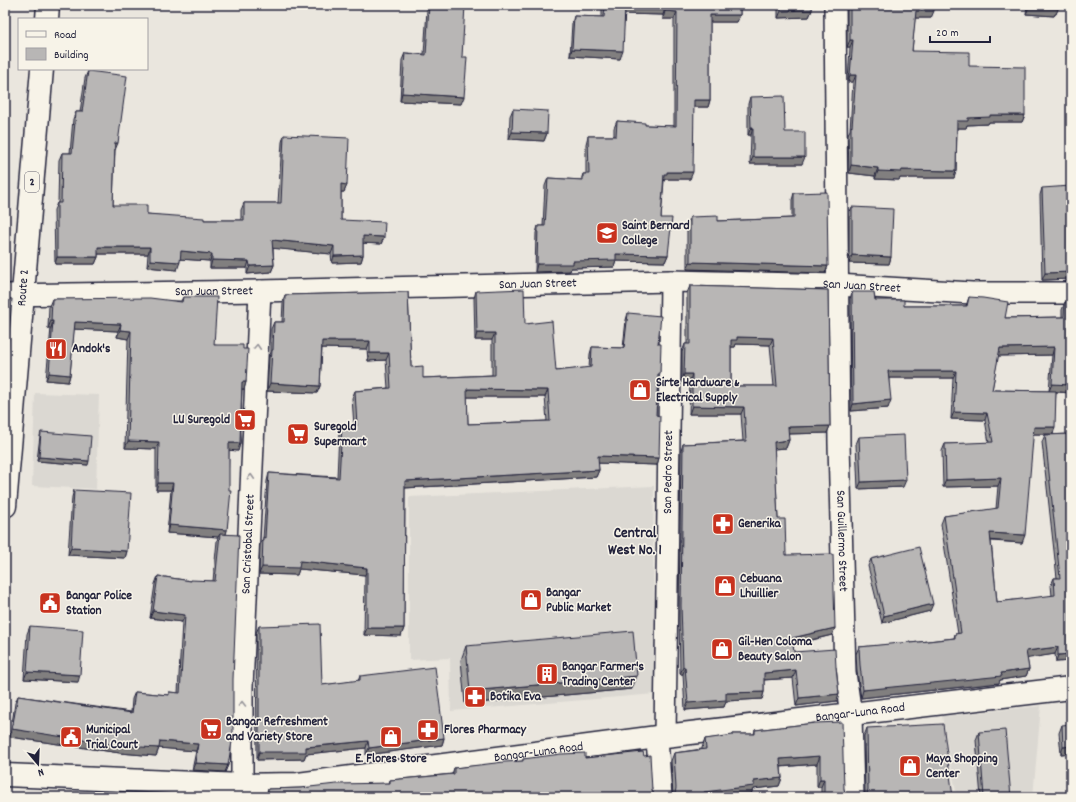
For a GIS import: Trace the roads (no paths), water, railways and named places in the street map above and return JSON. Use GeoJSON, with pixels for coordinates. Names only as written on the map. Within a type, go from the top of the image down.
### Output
{"type":"FeatureCollection","features":[{"type":"Feature","properties":{"kind":"main road"},"geometry":{"type":"LineString","coordinates":[[47,18],[48,5]]}},
{"type":"Feature","properties":{"kind":"main road","name":"Route 2"},"geometry":{"type":"LineString","coordinates":[[5,506],[14,295],[28,229],[42,70]]}},
{"type":"Feature","properties":{"kind":"main road","name":"Bangar-Luna Road"},"geometry":{"type":"LineString","coordinates":[[5,775],[242,791],[661,737],[1071,688]]}},
{"type":"Feature","properties":{"kind":"street","name":"San Guillermo Street"},"geometry":{"type":"LineString","coordinates":[[835,5],[837,285],[842,587],[846,673],[851,715],[853,797]]}},
{"type":"Feature","properties":{"kind":"street","name":"San Juan Street"},"geometry":{"type":"LineString","coordinates":[[14,295],[260,291],[671,280],[837,285],[972,293],[1071,293]]}},
{"type":"Feature","properties":{"kind":"street","name":"San Pedro Street"},"geometry":{"type":"LineString","coordinates":[[660,797],[671,280]]}},
{"type":"Feature","properties":{"kind":"street","name":"San Cristobal Street"},"geometry":{"type":"LineString","coordinates":[[242,791],[242,687],[260,291]]}},
{"type":"Feature","properties":{"kind":"place","name":"Saint Bernard College"},"geometry":{"type":"Point","coordinates":[607,233]}},
{"type":"Feature","properties":{"kind":"place","name":"Andok's"},"geometry":{"type":"Point","coordinates":[56,349]}},
{"type":"Feature","properties":{"kind":"place","name":"Sirte Hardware & Electrical Supply"},"geometry":{"type":"Point","coordinates":[640,390]}},
{"type":"Feature","properties":{"kind":"place","name":"LU Suregold"},"geometry":{"type":"Point","coordinates":[245,420]}},
{"type":"Feature","properties":{"kind":"place","name":"Suregold Supermart"},"geometry":{"type":"Point","coordinates":[298,434]}},
{"type":"Feature","properties":{"kind":"place","name":"Generika"},"geometry":{"type":"Point","coordinates":[723,524]}},
{"type":"Feature","properties":{"kind":"place","name":"Cebuana Lhuillier"},"geometry":{"type":"Point","coordinates":[725,586]}},
{"type":"Feature","properties":{"kind":"place","name":"Bangar Public Market"},"geometry":{"type":"Point","coordinates":[531,600]}},
{"type":"Feature","properties":{"kind":"place","name":"Bangar Police Station"},"geometry":{"type":"Point","coordinates":[50,603]}},
{"type":"Feature","properties":{"kind":"place","name":"Gil-Hen Coloma Beauty Salon"},"geometry":{"type":"Point","coordinates":[722,649]}},
{"type":"Feature","properties":{"kind":"place","name":"Bangar Farmer's Trading Center"},"geometry":{"type":"Point","coordinates":[547,674]}},
{"type":"Feature","properties":{"kind":"place","name":"Botika Eva"},"geometry":{"type":"Point","coordinates":[475,697]}},
{"type":"Feature","properties":{"kind":"place","name":"Bangar Refreshment and Variety Store"},"geometry":{"type":"Point","coordinates":[211,729]}},
{"type":"Feature","properties":{"kind":"place","name":"Flores Pharmacy"},"geometry":{"type":"Point","coordinates":[428,730]}},
{"type":"Feature","properties":{"kind":"place","name":"Municipal Trial Court"},"geometry":{"type":"Point","coordinates":[71,737]}},
{"type":"Feature","properties":{"kind":"place","name":"E. Flores Store"},"geometry":{"type":"Point","coordinates":[391,737]}},
{"type":"Feature","properties":{"kind":"place","name":"Maya Shopping Center"},"geometry":{"type":"Point","coordinates":[910,766]}},
{"type":"Feature","properties":{"kind":"district","name":"Central West No. 1"},"geometry":{"type":"Point","coordinates":[635,542]}}]}
